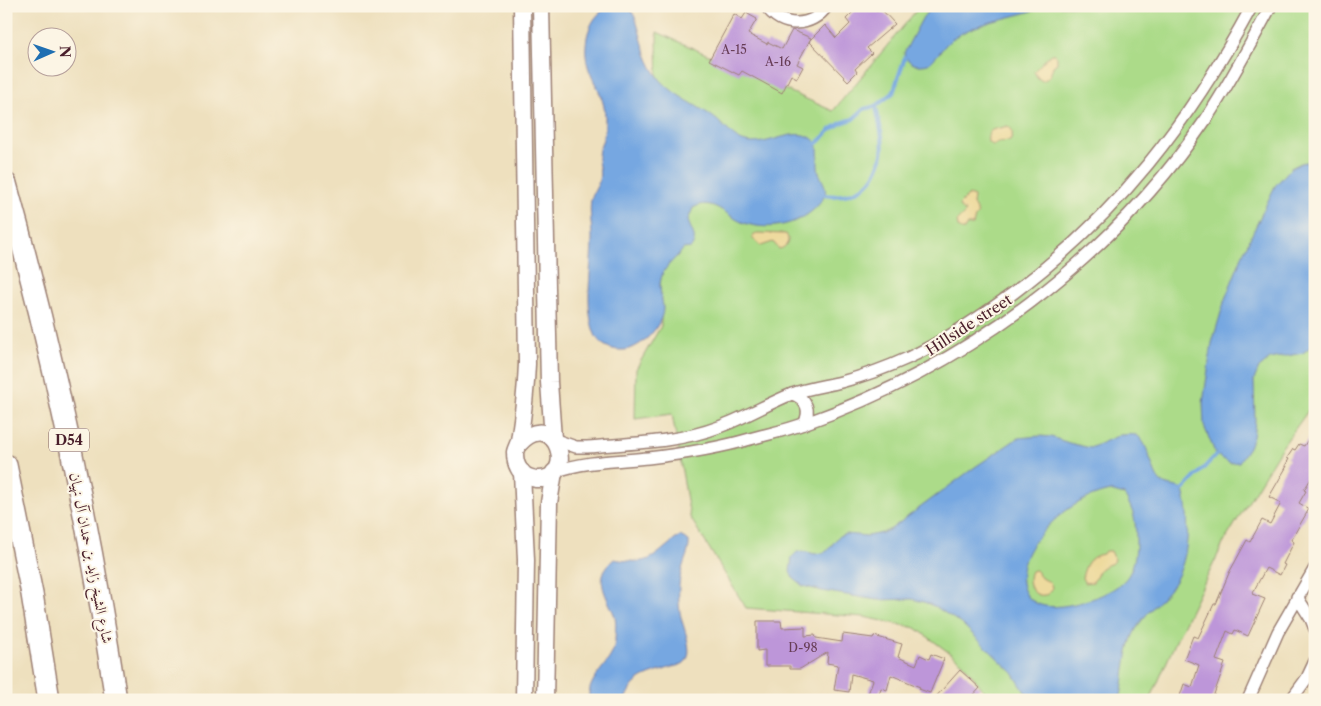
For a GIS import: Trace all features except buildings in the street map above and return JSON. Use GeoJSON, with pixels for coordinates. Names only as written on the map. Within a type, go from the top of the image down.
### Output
{"type":"FeatureCollection","features":[{"type":"Feature","properties":{"kind":"highway","name":"شارع الشيخ زايد بن حمدان آل نهيان"},"geometry":{"type":"LineString","coordinates":[[6,184],[33,283],[63,412],[90,543],[116,700]]}},
{"type":"Feature","properties":{"kind":"highway"},"geometry":{"type":"LineString","coordinates":[[6,465],[30,585],[49,700]]}},
{"type":"Feature","properties":{"kind":"street"},"geometry":{"type":"LineString","coordinates":[[522,6],[527,364],[525,398],[515,459],[522,472],[526,560],[524,700]]}},
{"type":"Feature","properties":{"kind":"street"},"geometry":{"type":"LineString","coordinates":[[541,6],[549,382],[553,439]]}},
{"type":"Feature","properties":{"kind":"street"},"geometry":{"type":"LineString","coordinates":[[766,6],[780,20],[797,24],[820,15],[827,6]]}},
{"type":"Feature","properties":{"kind":"street","name":"Hillside street"},"geometry":{"type":"LineString","coordinates":[[553,439],[576,447],[587,447],[677,438],[719,428],[792,394],[886,368],[930,347],[996,305],[1058,257],[1115,203],[1166,143],[1210,79],[1252,6]]}},
{"type":"Feature","properties":{"kind":"street","name":"Hillside street"},"geometry":{"type":"LineString","coordinates":[[554,472],[588,464],[698,451],[804,424],[872,397],[938,363],[1008,318],[1080,261],[1137,205],[1189,143],[1234,75],[1271,6]]}},
{"type":"Feature","properties":{"kind":"street"},"geometry":{"type":"LineString","coordinates":[[792,394],[804,400],[807,406],[808,412],[804,424]]}},
{"type":"Feature","properties":{"kind":"street"},"geometry":{"type":"LineString","coordinates":[[518,444],[531,434],[539,433],[553,439],[561,452],[561,459],[554,472],[549,503],[545,700]]}},
{"type":"Feature","properties":{"kind":"street"},"geometry":{"type":"LineString","coordinates":[[522,472],[534,479],[542,479],[554,472]]}},
{"type":"Feature","properties":{"kind":"street"},"geometry":{"type":"LineString","coordinates":[[1248,700],[1278,632],[1315,568]]}},
{"type":"Feature","properties":{"kind":"street"},"geometry":{"type":"LineString","coordinates":[[1297,597],[1315,629]]}},
{"type":"Feature","properties":{"kind":"street"},"geometry":{"type":"LineString","coordinates":[[1291,700],[1307,678],[1315,661]]}},
{"type":"Feature","properties":{"kind":"green space"},"geometry":{"type":"Polygon","coordinates":[[[920,6],[1315,6],[1315,401],[1280,450],[1224,542],[1150,700],[991,700],[963,663],[916,628],[864,617],[746,608],[690,517],[672,414],[635,419],[636,369],[661,326],[657,32],[833,111],[920,6]]]}},
{"type":"Feature","properties":{"kind":"sand"},"geometry":{"type":"Polygon","coordinates":[[[1051,54],[1057,57],[1057,63],[1053,66],[1048,77],[1042,81],[1034,71],[1051,54]]]}},
{"type":"Feature","properties":{"kind":"sand"},"geometry":{"type":"Polygon","coordinates":[[[1007,126],[1011,128],[1012,132],[1010,141],[998,142],[993,145],[988,142],[990,131],[1007,126]]]}},
{"type":"Feature","properties":{"kind":"sand"},"geometry":{"type":"Polygon","coordinates":[[[969,195],[974,197],[973,204],[978,214],[973,225],[967,225],[964,230],[961,230],[958,227],[957,221],[966,212],[959,205],[969,195]]]}},
{"type":"Feature","properties":{"kind":"sand"},"geometry":{"type":"Polygon","coordinates":[[[757,233],[786,234],[788,242],[786,246],[779,249],[773,242],[761,246],[752,238],[757,233]]]}},
{"type":"Feature","properties":{"kind":"sand"},"geometry":{"type":"Polygon","coordinates":[[[1105,551],[1111,551],[1115,560],[1113,563],[1101,568],[1093,582],[1085,583],[1082,578],[1086,565],[1091,559],[1103,554],[1105,551]]]}},
{"type":"Feature","properties":{"kind":"sand"},"geometry":{"type":"Polygon","coordinates":[[[1031,571],[1037,571],[1041,578],[1051,583],[1052,588],[1048,594],[1039,595],[1032,590],[1029,576],[1031,571]]]}},
{"type":"Feature","properties":{"kind":"water"},"geometry":{"type":"Polygon","coordinates":[[[612,6],[628,8],[633,14],[649,60],[661,80],[675,93],[717,120],[734,136],[752,143],[798,134],[813,139],[818,147],[818,167],[826,190],[820,203],[805,216],[795,221],[775,226],[764,227],[744,223],[707,204],[693,208],[688,220],[694,237],[693,244],[691,248],[683,249],[662,275],[660,286],[663,309],[659,323],[644,341],[624,350],[602,344],[594,332],[589,310],[592,238],[590,205],[600,177],[598,154],[604,134],[605,116],[601,96],[589,71],[586,50],[590,27],[599,14],[612,6]]]}},
{"type":"Feature","properties":{"kind":"water"},"geometry":{"type":"Polygon","coordinates":[[[933,6],[1047,6],[974,28],[952,39],[928,64],[913,64],[904,53],[923,17],[933,6]]]}},
{"type":"Feature","properties":{"kind":"water"},"geometry":{"type":"Polygon","coordinates":[[[1315,160],[1315,343],[1303,353],[1270,359],[1259,368],[1254,380],[1255,422],[1253,437],[1239,462],[1230,463],[1216,455],[1204,426],[1203,403],[1212,343],[1225,299],[1245,249],[1275,186],[1291,168],[1301,163],[1315,160]]]}},
{"type":"Feature","properties":{"kind":"water"},"geometry":{"type":"Polygon","coordinates":[[[1120,435],[1136,435],[1144,443],[1159,480],[1183,490],[1186,502],[1187,542],[1181,568],[1169,590],[1143,618],[1132,637],[1127,655],[1120,700],[1030,700],[1013,673],[962,624],[936,607],[912,599],[877,600],[822,591],[803,586],[793,578],[790,571],[792,557],[797,552],[822,553],[827,551],[839,536],[845,534],[867,536],[891,529],[1018,438],[1051,437],[1090,448],[1120,435]],[[1110,491],[1087,498],[1058,517],[1041,534],[1028,551],[1022,568],[1023,586],[1026,594],[1032,600],[1050,607],[1075,604],[1101,595],[1122,583],[1132,568],[1136,546],[1133,512],[1124,495],[1110,491]]]}},
{"type":"Feature","properties":{"kind":"water"},"geometry":{"type":"Polygon","coordinates":[[[680,536],[689,541],[679,591],[680,612],[689,646],[687,659],[681,665],[671,667],[637,681],[625,700],[589,700],[589,691],[592,684],[611,656],[615,641],[615,617],[603,585],[604,572],[614,559],[637,561],[651,558],[680,536]]]}},
{"type":"Feature","properties":{"kind":"waterway"},"geometry":{"type":"LineString","coordinates":[[825,195],[836,196],[855,192],[870,181],[875,174],[883,148],[876,106],[893,93],[905,57]]}},
{"type":"Feature","properties":{"kind":"waterway"},"geometry":{"type":"LineString","coordinates":[[817,144],[829,131],[841,123],[853,119],[864,109],[876,106]]}},
{"type":"Feature","properties":{"kind":"waterway"},"geometry":{"type":"LineString","coordinates":[[1183,490],[1216,455]]}}]}
